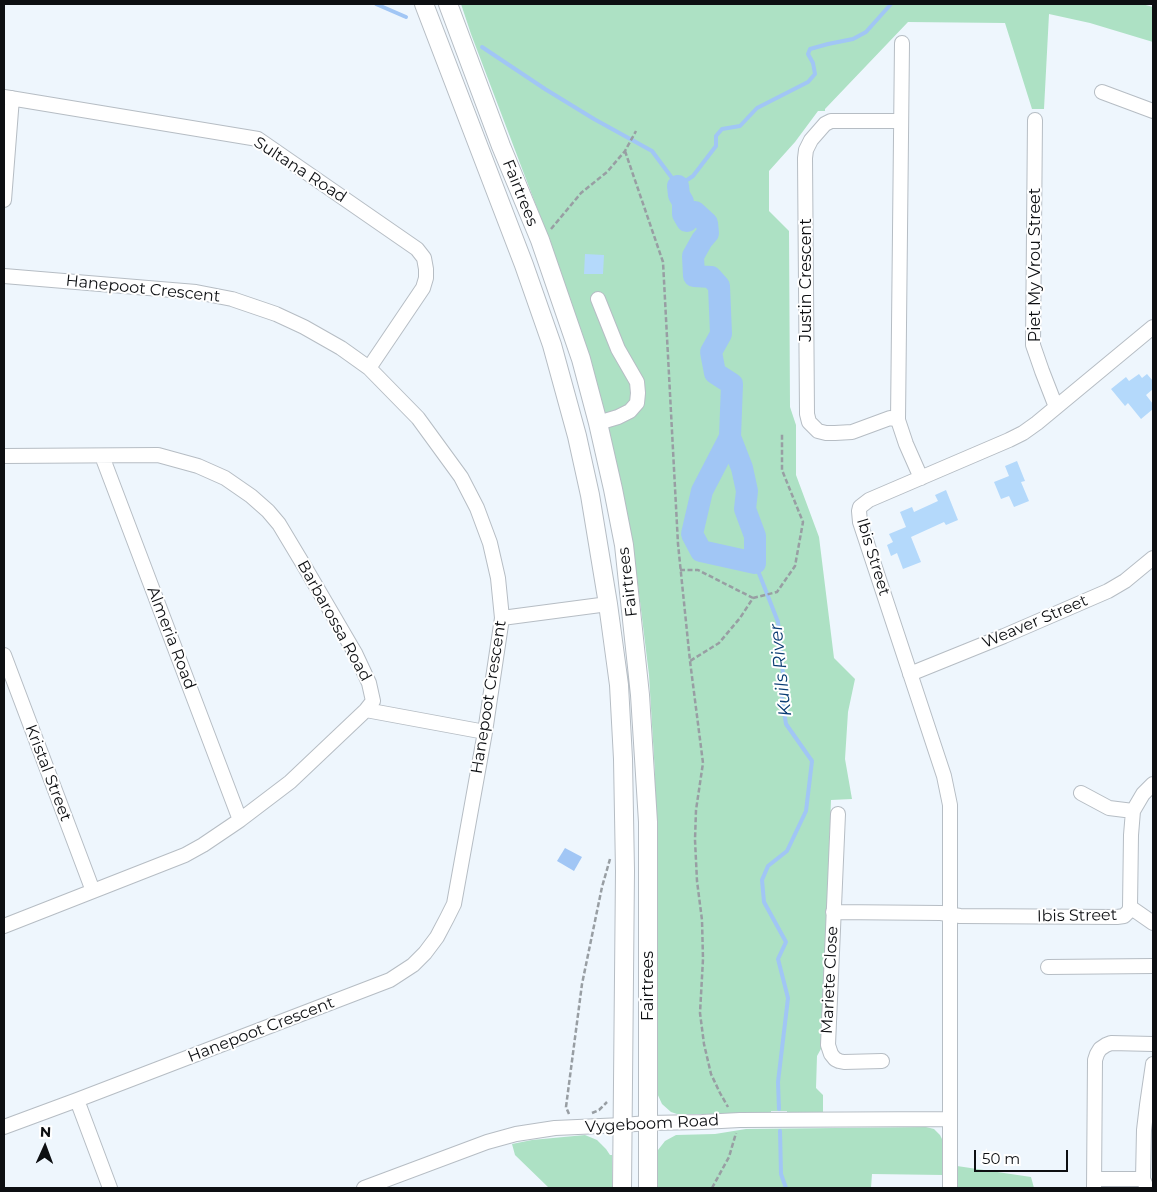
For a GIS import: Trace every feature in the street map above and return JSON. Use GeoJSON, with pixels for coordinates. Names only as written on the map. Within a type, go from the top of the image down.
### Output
{"type":"FeatureCollection","features":[{"type":"Feature","properties":{"kind":"main road","name":"Fairtrees"},"geometry":{"type":"LineString","coordinates":[[424,4],[514,237],[552,345],[577,436],[590,495],[619,685],[623,760],[625,871],[622,1188]]}},
{"type":"Feature","properties":{"kind":"main road","name":"Fairtrees"},"geometry":{"type":"LineString","coordinates":[[448,4],[501,146],[540,240],[581,359],[598,423],[624,545],[640,695],[648,822],[648,1188]]}},
{"type":"Feature","properties":{"kind":"street"},"geometry":{"type":"LineString","coordinates":[[902,44],[898,420],[921,478]]}},
{"type":"Feature","properties":{"kind":"street"},"geometry":{"type":"LineString","coordinates":[[1102,92],[1153,111]]}},
{"type":"Feature","properties":{"kind":"street"},"geometry":{"type":"LineString","coordinates":[[4,200],[8,97]]}},
{"type":"Feature","properties":{"kind":"street","name":"Sultana Road"},"geometry":{"type":"LineString","coordinates":[[8,97],[258,139],[417,249],[424,258],[426,269],[423,288],[369,368]]}},
{"type":"Feature","properties":{"kind":"street","name":"Piet My Vrou Street"},"geometry":{"type":"LineString","coordinates":[[1035,120],[1034,345],[1056,407]]}},
{"type":"Feature","properties":{"kind":"street","name":"Justin Crescent"},"geometry":{"type":"LineString","coordinates":[[898,420],[890,418],[852,432],[835,433],[818,431],[809,422],[807,414],[805,158],[807,145],[825,124],[831,121],[901,121]]}},
{"type":"Feature","properties":{"kind":"street","name":"Hanepoot Crescent"},"geometry":{"type":"LineString","coordinates":[[4,276],[196,292],[232,299],[276,314],[341,348],[369,368],[418,418],[461,477],[477,508],[490,543],[498,578],[502,618],[485,732],[454,904],[437,937],[425,953],[390,980],[4,1127]]}},
{"type":"Feature","properties":{"kind":"street"},"geometry":{"type":"LineString","coordinates":[[598,299],[618,349],[637,382],[638,393],[637,403],[630,411],[598,423]]}},
{"type":"Feature","properties":{"kind":"street","name":"Ibis Street"},"geometry":{"type":"LineString","coordinates":[[950,1188],[950,805],[947,788],[859,516],[860,507],[869,500],[1023,433],[1153,326]]}},
{"type":"Feature","properties":{"kind":"street","name":"Barbarossa Road"},"geometry":{"type":"LineString","coordinates":[[4,456],[158,455],[198,466],[225,478],[251,496],[279,524],[355,653],[369,683],[373,701],[366,710]]}},
{"type":"Feature","properties":{"kind":"street","name":"Almeria Road"},"geometry":{"type":"LineString","coordinates":[[102,456],[240,820]]}},
{"type":"Feature","properties":{"kind":"street","name":"Weaver Street"},"geometry":{"type":"LineString","coordinates":[[910,674],[1108,591],[1125,581],[1153,558]]}},
{"type":"Feature","properties":{"kind":"street"},"geometry":{"type":"LineString","coordinates":[[502,618],[608,604]]}},
{"type":"Feature","properties":{"kind":"street","name":"Kristal Street"},"geometry":{"type":"LineString","coordinates":[[4,655],[93,891]]}},
{"type":"Feature","properties":{"kind":"street"},"geometry":{"type":"LineString","coordinates":[[4,926],[186,855],[203,845],[290,782],[366,710],[485,732]]}},
{"type":"Feature","properties":{"kind":"street","name":"Ibis Street"},"geometry":{"type":"LineString","coordinates":[[950,915],[1124,916],[1130,907],[1133,811],[1143,794],[1153,784]]}},
{"type":"Feature","properties":{"kind":"street"},"geometry":{"type":"LineString","coordinates":[[1081,793],[1109,808],[1133,811]]}},
{"type":"Feature","properties":{"kind":"street","name":"Mariete Close"},"geometry":{"type":"LineString","coordinates":[[838,814],[828,1045],[831,1054],[839,1061],[882,1061]]}},
{"type":"Feature","properties":{"kind":"street"},"geometry":{"type":"LineString","coordinates":[[1130,907],[1153,923]]}},
{"type":"Feature","properties":{"kind":"street","name":"Mariete Close"},"geometry":{"type":"LineString","coordinates":[[834,912],[941,913],[950,915]]}},
{"type":"Feature","properties":{"kind":"street"},"geometry":{"type":"LineString","coordinates":[[1048,967],[1153,966]]}},
{"type":"Feature","properties":{"kind":"street"},"geometry":{"type":"LineString","coordinates":[[1153,1044],[1111,1044],[1100,1049],[1097,1054],[1095,1060],[1095,1184],[1145,1184],[1149,1130],[1147,1105],[1153,1064]]}},
{"type":"Feature","properties":{"kind":"street"},"geometry":{"type":"LineString","coordinates":[[77,1100],[110,1188]]}},
{"type":"Feature","properties":{"kind":"street","name":"Vygeboom Road"},"geometry":{"type":"LineString","coordinates":[[364,1188],[471,1147],[503,1137],[555,1128],[740,1120],[950,1119]]}},
{"type":"Feature","properties":{"kind":"path"},"geometry":{"type":"LineString","coordinates":[[549,231],[581,193],[607,172],[625,151],[636,130]]}},
{"type":"Feature","properties":{"kind":"path"},"geometry":{"type":"LineString","coordinates":[[625,151],[664,262],[680,570],[703,763],[696,810],[695,840],[697,881],[702,920],[703,959],[700,1014],[711,1074],[731,1113],[740,1120],[729,1157],[712,1188]]}},
{"type":"Feature","properties":{"kind":"path"},"geometry":{"type":"LineString","coordinates":[[680,570],[698,570],[753,598],[777,592],[795,566],[803,522],[782,470],[782,433]]}},
{"type":"Feature","properties":{"kind":"path"},"geometry":{"type":"LineString","coordinates":[[690,661],[719,643],[740,618],[753,598]]}},
{"type":"Feature","properties":{"kind":"path"},"geometry":{"type":"LineString","coordinates":[[576,1114],[568,1114],[566,1107],[582,984],[602,887],[608,862],[612,854]]}},
{"type":"Feature","properties":{"kind":"path"},"geometry":{"type":"LineString","coordinates":[[584,1114],[599,1110],[607,1103]]}},
{"type":"Feature","properties":{"kind":"green space"},"geometry":{"type":"Polygon","coordinates":[[[461,4],[1142,4],[1153,7],[1153,42],[1090,23],[1049,14],[1044,109],[1032,109],[1005,23],[908,22],[825,111],[818,111],[795,142],[769,171],[769,211],[789,231],[790,407],[796,425],[796,475],[819,537],[834,658],[855,679],[848,712],[845,759],[852,799],[831,800],[822,1047],[817,1056],[816,1088],[823,1095],[823,1114],[787,1114],[787,1111],[771,1111],[771,1114],[677,1114],[671,1112],[662,1104],[656,1091],[655,774],[649,675],[629,528],[595,381],[581,333],[548,237],[461,4]]]}},
{"type":"Feature","properties":{"kind":"green space"},"geometry":{"type":"Polygon","coordinates":[[[926,1127],[934,1129],[942,1139],[943,1175],[872,1174],[871,1188],[656,1188],[656,1156],[658,1150],[665,1141],[676,1135],[715,1134],[746,1129],[926,1127]]]}},
{"type":"Feature","properties":{"kind":"green space"},"geometry":{"type":"Polygon","coordinates":[[[585,1135],[597,1140],[612,1155],[612,1188],[549,1188],[515,1155],[512,1144],[532,1140],[585,1135]]]}},
{"type":"Feature","properties":{"kind":"green space"},"geometry":{"type":"Polygon","coordinates":[[[957,1166],[1031,1177],[1034,1188],[957,1188],[957,1166]]]}},
{"type":"Feature","properties":{"kind":"water"},"geometry":{"type":"Polygon","coordinates":[[[565,848],[582,857],[574,871],[557,861],[565,848]]]}},
{"type":"Feature","properties":{"kind":"building"},"geometry":{"type":"Polygon","coordinates":[[[585,254],[604,255],[603,274],[584,274],[585,254]]]}},
{"type":"Feature","properties":{"kind":"building"},"geometry":{"type":"Polygon","coordinates":[[[1139,374],[1142,378],[1147,374],[1153,381],[1153,389],[1146,395],[1153,404],[1153,409],[1141,419],[1128,403],[1125,406],[1111,389],[1126,377],[1129,381],[1139,374]]]}},
{"type":"Feature","properties":{"kind":"building"},"geometry":{"type":"Polygon","coordinates":[[[1017,461],[1025,481],[1021,482],[1029,501],[1014,507],[1009,496],[1001,499],[994,482],[1009,476],[1005,466],[1017,461]]]}},
{"type":"Feature","properties":{"kind":"building"},"geometry":{"type":"Polygon","coordinates":[[[946,490],[958,520],[946,525],[944,522],[911,537],[921,562],[903,569],[897,553],[891,556],[887,545],[893,542],[889,534],[906,527],[900,512],[912,507],[914,512],[938,501],[935,495],[946,490]]]}},
{"type":"Feature","properties":{"kind":"waterway"},"geometry":{"type":"LineString","coordinates":[[376,4],[406,17]]}},
{"type":"Feature","properties":{"kind":"waterway"},"geometry":{"type":"LineString","coordinates":[[482,47],[594,119],[652,151],[678,186],[693,176],[716,146],[716,136],[722,129],[740,126],[757,108],[808,82],[815,74],[813,63],[808,54],[810,49],[853,39],[866,32],[891,4]]}},
{"type":"Feature","properties":{"kind":"waterway","name":"Kuils River"},"geometry":{"type":"LineString","coordinates":[[678,186],[679,195],[683,202],[683,214],[687,221],[695,212],[707,223],[708,233],[693,256],[694,276],[711,277],[719,286],[721,334],[711,352],[715,373],[732,384],[730,437],[702,491],[692,534],[701,551],[755,563],[755,536],[745,509],[747,491],[742,468],[730,437]]}},
{"type":"Feature","properties":{"kind":"waterway","name":"Kuils River"},"geometry":{"type":"LineString","coordinates":[[755,563],[778,622],[783,674],[782,699],[786,724],[812,761],[806,811],[787,851],[768,866],[762,880],[764,902],[786,942],[778,959],[788,998],[778,1082],[779,1109]]}},
{"type":"Feature","properties":{"kind":"waterway","name":"Kuils River"},"geometry":{"type":"LineString","coordinates":[[780,1131],[781,1174],[786,1188]]}}]}
